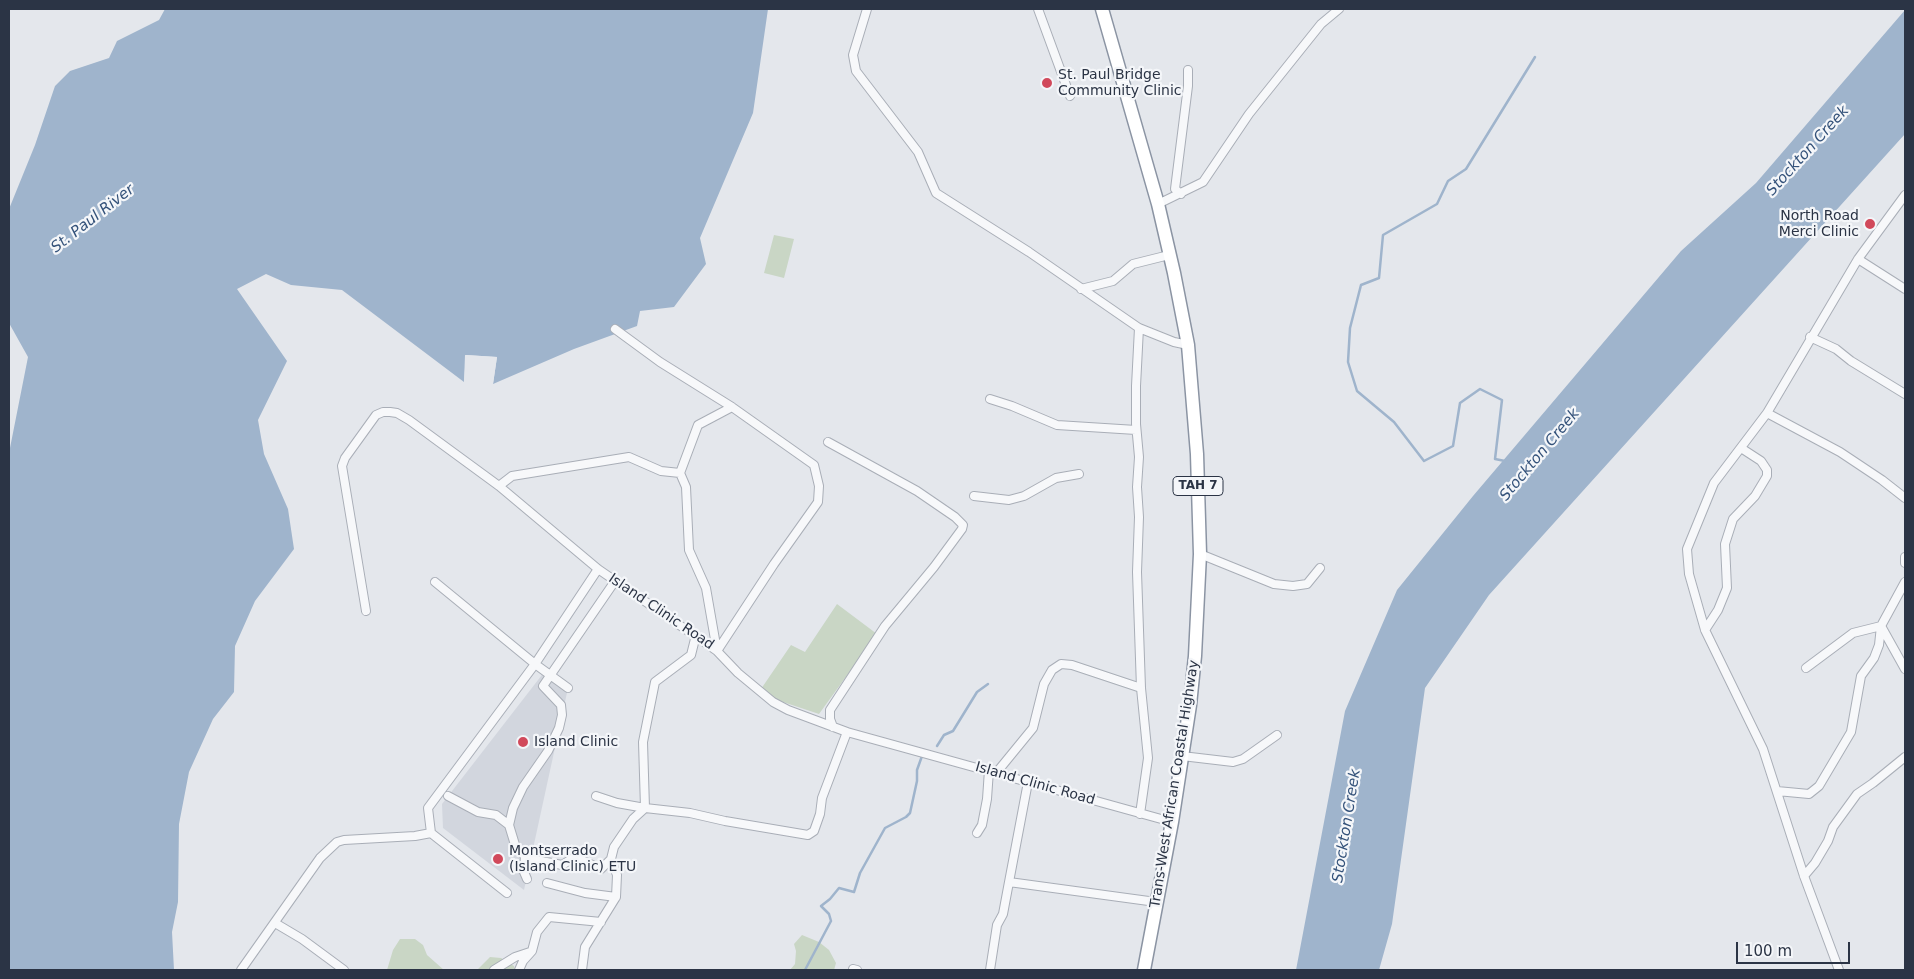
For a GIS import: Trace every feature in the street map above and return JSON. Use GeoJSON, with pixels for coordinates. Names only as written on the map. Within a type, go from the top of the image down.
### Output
{"type":"FeatureCollection","features":[{"type":"Feature","properties":{"kind":"highway","name":"Trans-West African Coastal Highway"},"geometry":{"type":"LineString","coordinates":[[1102,9],[1158,204],[1169,254],[1188,345],[1197,454],[1200,554],[1196,656],[1172,822],[1144,970]]}},
{"type":"Feature","properties":{"kind":"street"},"geometry":{"type":"LineString","coordinates":[[867,9],[853,55],[856,71],[918,152],[936,193],[1029,252],[1139,328],[1174,342],[1188,345]]}},
{"type":"Feature","properties":{"kind":"street"},"geometry":{"type":"LineString","coordinates":[[1038,9],[1070,96]]}},
{"type":"Feature","properties":{"kind":"street"},"geometry":{"type":"LineString","coordinates":[[1158,204],[1203,182],[1249,114],[1322,24],[1339,9]]}},
{"type":"Feature","properties":{"kind":"street"},"geometry":{"type":"LineString","coordinates":[[1181,194],[1175,189],[1188,86],[1188,70]]}},
{"type":"Feature","properties":{"kind":"street"},"geometry":{"type":"LineString","coordinates":[[1839,970],[1804,876],[1762,749],[1705,630],[1689,574],[1687,549],[1714,484],[1767,413],[1810,337],[1858,259],[1905,195]]}},
{"type":"Feature","properties":{"kind":"street"},"geometry":{"type":"LineString","coordinates":[[1898,204],[1905,210]]}},
{"type":"Feature","properties":{"kind":"street"},"geometry":{"type":"LineString","coordinates":[[1081,289],[1113,281],[1133,264],[1169,254]]}},
{"type":"Feature","properties":{"kind":"street"},"geometry":{"type":"LineString","coordinates":[[1858,259],[1905,289]]}},
{"type":"Feature","properties":{"kind":"street"},"geometry":{"type":"LineString","coordinates":[[1139,328],[1136,386],[1136,430],[1139,457],[1137,572],[1141,688],[1148,758],[1140,814]]}},
{"type":"Feature","properties":{"kind":"street"},"geometry":{"type":"LineString","coordinates":[[616,330],[660,362],[732,407],[814,464],[820,486],[818,502],[774,564],[718,650]]}},
{"type":"Feature","properties":{"kind":"street"},"geometry":{"type":"LineString","coordinates":[[1810,337],[1836,349],[1851,361],[1905,394]]}},
{"type":"Feature","properties":{"kind":"street"},"geometry":{"type":"LineString","coordinates":[[990,399],[1057,425],[1136,430]]}},
{"type":"Feature","properties":{"kind":"street"},"geometry":{"type":"LineString","coordinates":[[718,650],[706,588],[689,550],[686,486],[680,473],[698,425],[732,407]]}},
{"type":"Feature","properties":{"kind":"street","name":"Island Clinic Road"},"geometry":{"type":"LineString","coordinates":[[366,611],[342,466],[344,458],[376,415],[383,412],[397,413],[499,486],[598,569],[718,650],[738,673],[773,702],[788,710],[847,732],[1172,822]]}},
{"type":"Feature","properties":{"kind":"street"},"geometry":{"type":"LineString","coordinates":[[1767,413],[1840,452],[1905,498]]}},
{"type":"Feature","properties":{"kind":"street"},"geometry":{"type":"LineString","coordinates":[[828,442],[917,490],[963,524],[962,529],[934,567],[885,626],[830,710],[830,719],[833,727]]}},
{"type":"Feature","properties":{"kind":"street"},"geometry":{"type":"LineString","coordinates":[[1705,630],[1718,610],[1727,588],[1725,544],[1733,519],[1755,496],[1767,476],[1767,470],[1761,461],[1741,448]]}},
{"type":"Feature","properties":{"kind":"street"},"geometry":{"type":"LineString","coordinates":[[499,486],[512,476],[629,457],[662,471],[680,473]]}},
{"type":"Feature","properties":{"kind":"street"},"geometry":{"type":"LineString","coordinates":[[974,496],[1009,500],[1024,496],[1056,478],[1079,474]]}},
{"type":"Feature","properties":{"kind":"street"},"geometry":{"type":"LineString","coordinates":[[1200,554],[1274,584],[1293,586],[1307,584],[1320,568]]}},
{"type":"Feature","properties":{"kind":"street"},"geometry":{"type":"LineString","coordinates":[[1905,557],[1905,563]]}},
{"type":"Feature","properties":{"kind":"street"},"geometry":{"type":"LineString","coordinates":[[507,893],[431,833],[428,808],[535,664],[598,569]]}},
{"type":"Feature","properties":{"kind":"street"},"geometry":{"type":"LineString","coordinates":[[527,879],[524,872],[525,856],[516,848],[509,824],[513,808],[523,786],[548,751],[559,728],[562,715],[561,705],[543,686],[616,581]]}},
{"type":"Feature","properties":{"kind":"street"},"geometry":{"type":"LineString","coordinates":[[435,582],[535,664],[568,688]]}},
{"type":"Feature","properties":{"kind":"street"},"geometry":{"type":"LineString","coordinates":[[1777,791],[1809,794],[1819,786],[1853,726],[1861,676],[1874,658],[1879,645],[1881,626],[1905,582]]}},
{"type":"Feature","properties":{"kind":"street"},"geometry":{"type":"LineString","coordinates":[[1806,668],[1853,633],[1881,626]]}},
{"type":"Feature","properties":{"kind":"street"},"geometry":{"type":"LineString","coordinates":[[1881,626],[1905,669]]}},
{"type":"Feature","properties":{"kind":"street"},"geometry":{"type":"LineString","coordinates":[[531,859],[562,865],[575,857],[601,869],[611,859],[614,847],[633,819],[645,808],[643,742],[655,682],[691,655],[696,635]]}},
{"type":"Feature","properties":{"kind":"street"},"geometry":{"type":"LineString","coordinates":[[977,833],[982,825],[993,771],[1033,728],[1044,684],[1052,670],[1061,664],[1072,666],[1141,688]]}},
{"type":"Feature","properties":{"kind":"street"},"geometry":{"type":"LineString","coordinates":[[596,796],[617,803],[645,808],[690,812],[725,821],[808,835],[814,831],[820,814],[822,798],[847,732]]}},
{"type":"Feature","properties":{"kind":"street"},"geometry":{"type":"LineString","coordinates":[[1182,756],[1233,762],[1243,759],[1277,735]]}},
{"type":"Feature","properties":{"kind":"street"},"geometry":{"type":"LineString","coordinates":[[1804,876],[1828,842],[1833,827],[1857,794],[1893,769],[1905,757]]}},
{"type":"Feature","properties":{"kind":"street"},"geometry":{"type":"LineString","coordinates":[[990,970],[997,925],[1003,914],[1028,782]]}},
{"type":"Feature","properties":{"kind":"street"},"geometry":{"type":"LineString","coordinates":[[448,796],[478,812],[496,815],[509,824]]}},
{"type":"Feature","properties":{"kind":"street"},"geometry":{"type":"LineString","coordinates":[[241,970],[320,858],[337,842],[431,833]]}},
{"type":"Feature","properties":{"kind":"street"},"geometry":{"type":"LineString","coordinates":[[582,970],[585,947],[616,897],[617,875],[611,859]]}},
{"type":"Feature","properties":{"kind":"street"},"geometry":{"type":"LineString","coordinates":[[1009,882],[1156,902]]}},
{"type":"Feature","properties":{"kind":"street"},"geometry":{"type":"LineString","coordinates":[[547,883],[585,893],[616,897]]}},
{"type":"Feature","properties":{"kind":"street"},"geometry":{"type":"LineString","coordinates":[[519,970],[523,961],[532,951],[537,932],[549,916],[600,922]]}},
{"type":"Feature","properties":{"kind":"street"},"geometry":{"type":"LineString","coordinates":[[275,923],[302,939],[344,970]]}},
{"type":"Feature","properties":{"kind":"street"},"geometry":{"type":"LineString","coordinates":[[494,970],[515,957],[532,951]]}},
{"type":"Feature","properties":{"kind":"shaded area","name":"Island Clinic"},"geometry":{"type":"Polygon","coordinates":[[[545,671],[568,688],[524,890],[443,828],[442,804],[545,671]]]}},
{"type":"Feature","properties":{"kind":"green space"},"geometry":{"type":"Polygon","coordinates":[[[774,235],[794,239],[784,278],[764,273],[774,235]]]}},
{"type":"Feature","properties":{"kind":"green space"},"geometry":{"type":"Polygon","coordinates":[[[837,604],[877,634],[819,714],[774,699],[761,689],[791,645],[805,652],[837,604]]]}},
{"type":"Feature","properties":{"kind":"green space"},"geometry":{"type":"Polygon","coordinates":[[[802,935],[819,942],[829,950],[836,963],[834,970],[790,970],[795,964],[796,951],[794,944],[802,935]]]}},
{"type":"Feature","properties":{"kind":"green space"},"geometry":{"type":"Polygon","coordinates":[[[400,939],[415,939],[423,945],[427,955],[444,970],[387,970],[393,950],[400,939]]]}},
{"type":"Feature","properties":{"kind":"green space"},"geometry":{"type":"Polygon","coordinates":[[[490,957],[501,958],[514,966],[515,970],[477,970],[490,957]]]}},
{"type":"Feature","properties":{"kind":"water","name":"St. Paul River"},"geometry":{"type":"Polygon","coordinates":[[[165,9],[768,9],[753,113],[700,238],[706,264],[674,307],[640,311],[637,326],[574,349],[493,384],[497,357],[466,355],[464,382],[342,290],[291,285],[266,274],[237,289],[287,361],[258,420],[264,454],[288,509],[294,549],[255,601],[235,646],[234,692],[213,719],[189,772],[179,824],[178,902],[172,932],[174,970],[9,970],[9,453],[28,357],[9,323],[9,209],[35,145],[55,86],[70,71],[109,58],[117,41],[159,20],[165,9]]]}},
{"type":"Feature","properties":{"kind":"water","name":"Stockton Creek"},"geometry":{"type":"Polygon","coordinates":[[[1905,10],[1905,134],[1489,595],[1425,688],[1392,924],[1379,970],[1296,970],[1345,711],[1397,590],[1473,496],[1681,251],[1756,183],[1905,10]]]}},
{"type":"Feature","properties":{"kind":"pier"},"geometry":{"type":"Polygon","coordinates":[[[465,355],[497,357],[493,384],[491,384],[494,359],[468,358],[467,382],[464,382],[465,355]]]}},
{"type":"Feature","properties":{"kind":"waterway"},"geometry":{"type":"LineString","coordinates":[[1505,461],[1495,459],[1502,400],[1480,389],[1460,403],[1453,446],[1424,461],[1394,422],[1357,391],[1348,362],[1350,328],[1361,285],[1379,278],[1383,235],[1437,204],[1448,181],[1466,169],[1535,57]]}},
{"type":"Feature","properties":{"kind":"waterway"},"geometry":{"type":"LineString","coordinates":[[937,746],[944,735],[953,731],[977,692],[988,684]]}},
{"type":"Feature","properties":{"kind":"waterway"},"geometry":{"type":"LineString","coordinates":[[805,970],[831,921],[829,914],[821,906],[839,888],[854,892],[860,873],[885,828],[910,813],[917,781],[917,770],[922,756]]}},
{"type":"Feature","properties":{"kind":"place","name":"St. Paul Bridge Community Clinic"},"geometry":{"type":"Point","coordinates":[1047,83]}},
{"type":"Feature","properties":{"kind":"place","name":"North Road Merci Clinic"},"geometry":{"type":"Point","coordinates":[1870,224]}},
{"type":"Feature","properties":{"kind":"place","name":"Island Clinic"},"geometry":{"type":"Point","coordinates":[523,742]}},
{"type":"Feature","properties":{"kind":"place","name":"Montserrado (Island Clinic) ETU"},"geometry":{"type":"Point","coordinates":[498,859]}}]}
